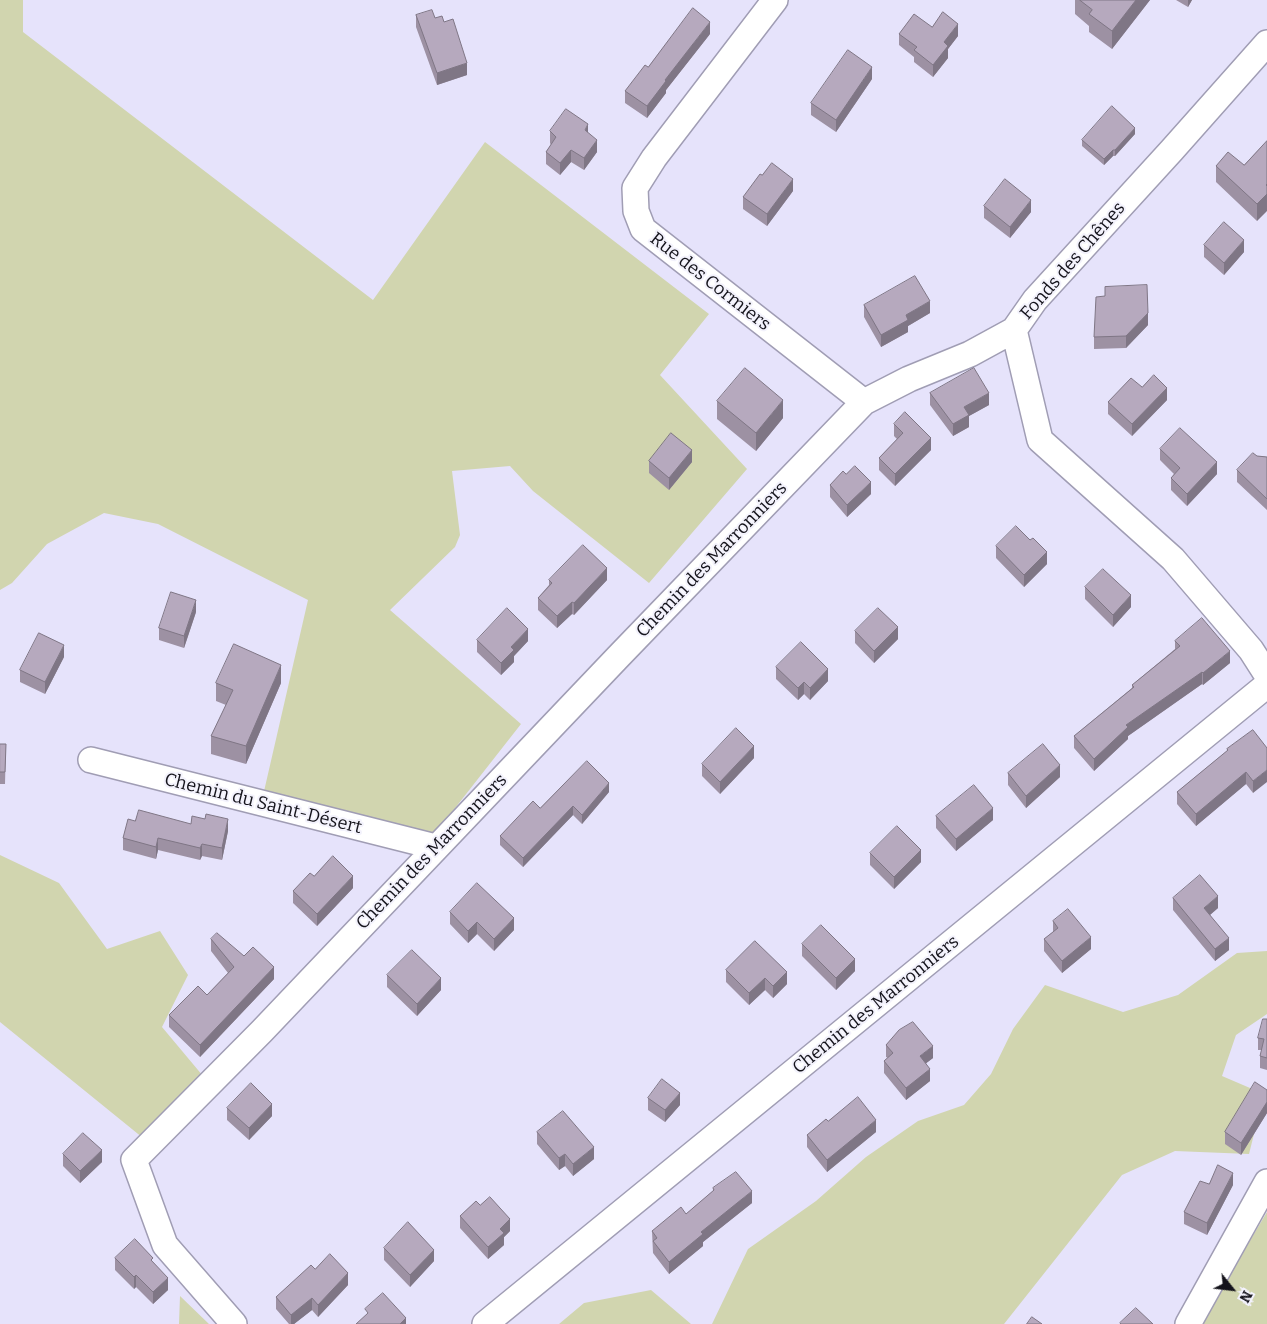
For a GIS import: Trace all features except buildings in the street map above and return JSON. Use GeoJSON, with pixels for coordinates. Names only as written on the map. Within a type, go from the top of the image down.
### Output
{"type":"FeatureCollection","features":[{"type":"Feature","properties":{"kind":"street","name":"Rue des Cormiers"},"geometry":{"type":"LineString","coordinates":[[775,0],[654,158],[635,188],[636,211],[644,229],[864,402]]}},
{"type":"Feature","properties":{"kind":"street","name":"Fonds des Chênes"},"geometry":{"type":"LineString","coordinates":[[1267,43],[1035,300],[1014,330],[1040,440],[1173,559],[1251,650],[1267,675]]}},
{"type":"Feature","properties":{"kind":"street"},"geometry":{"type":"LineString","coordinates":[[864,402],[909,379],[970,354],[1014,330]]}},
{"type":"Feature","properties":{"kind":"street","name":"Chemin des Marronniers"},"geometry":{"type":"LineString","coordinates":[[234,1324],[165,1245],[134,1160],[262,1031],[864,402]]}},
{"type":"Feature","properties":{"kind":"street","name":"Chemin des Marronniers"},"geometry":{"type":"LineString","coordinates":[[485,1324],[1267,686]]}},
{"type":"Feature","properties":{"kind":"street","name":"Chemin du Saint-Désert"},"geometry":{"type":"LineString","coordinates":[[91,760],[436,848]]}},
{"type":"Feature","properties":{"kind":"street"},"geometry":{"type":"LineString","coordinates":[[1188,1324],[1267,1182]]}},
{"type":"Feature","properties":{"kind":"green space"},"geometry":{"type":"Polygon","coordinates":[[[0,0],[23,0],[23,32],[373,300],[485,142],[709,314],[660,375],[747,469],[649,583],[533,491],[510,466],[452,471],[460,535],[455,547],[390,610],[521,724],[430,840],[262,800],[308,600],[158,524],[104,513],[47,544],[12,583],[0,590],[0,0]]]}},
{"type":"Feature","properties":{"kind":"green space"},"geometry":{"type":"Polygon","coordinates":[[[0,855],[59,883],[107,949],[160,931],[188,975],[162,1027],[203,1076],[143,1138],[0,1022],[0,855]]]}},
{"type":"Feature","properties":{"kind":"green space"},"geometry":{"type":"Polygon","coordinates":[[[1267,951],[1267,1014],[1236,1035],[1222,1076],[1264,1094],[1249,1154],[1175,1151],[1122,1175],[1004,1324],[712,1324],[748,1249],[816,1201],[866,1157],[918,1121],[964,1105],[991,1074],[1013,1029],[1045,985],[1123,1012],[1178,995],[1237,953],[1267,951]]]}},
{"type":"Feature","properties":{"kind":"green space"},"geometry":{"type":"Polygon","coordinates":[[[1267,1212],[1267,1324],[1200,1324],[1267,1212]]]}},
{"type":"Feature","properties":{"kind":"green space"},"geometry":{"type":"Polygon","coordinates":[[[651,1290],[691,1324],[559,1324],[584,1303],[651,1290]]]}},
{"type":"Feature","properties":{"kind":"green space"},"geometry":{"type":"Polygon","coordinates":[[[180,1296],[209,1324],[179,1324],[180,1296]]]}}]}
